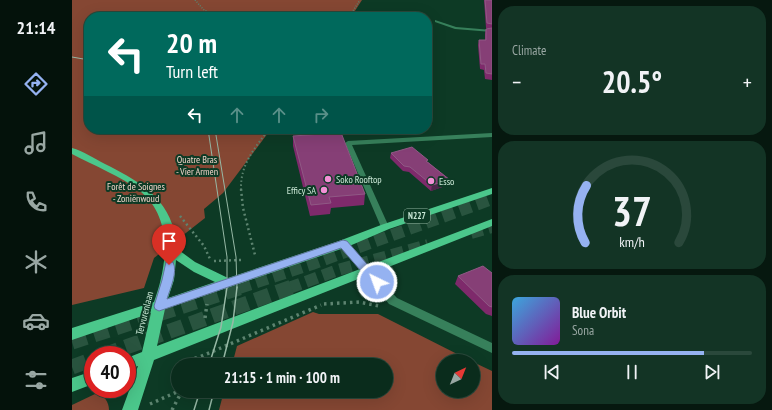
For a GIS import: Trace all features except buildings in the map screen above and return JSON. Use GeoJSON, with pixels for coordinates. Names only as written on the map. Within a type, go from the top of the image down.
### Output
{"type":"FeatureCollection","features":[{"type":"Feature","properties":{"kind":"main road","name":"Tervurenlaan"},"geometry":{"type":"LineString","coordinates":[[72,151],[116,173],[143,189],[163,216],[169,230],[171,250],[168,280],[159,306],[137,409]]}},
{"type":"Feature","properties":{"kind":"main road","name":"N227"},"geometry":{"type":"LineString","coordinates":[[73,334],[343,244],[385,227],[492,191]]}},
{"type":"Feature","properties":{"kind":"main road"},"geometry":{"type":"LineString","coordinates":[[136,361],[492,222]]}},
{"type":"Feature","properties":{"kind":"main road"},"geometry":{"type":"LineString","coordinates":[[171,250],[188,263],[228,283]]}},
{"type":"Feature","properties":{"kind":"main road"},"geometry":{"type":"LineString","coordinates":[[72,385],[84,380]]}},
{"type":"Feature","properties":{"kind":"street"},"geometry":{"type":"LineString","coordinates":[[343,244],[393,301],[492,348]]}},
{"type":"Feature","properties":{"kind":"lane"},"geometry":{"type":"LineString","coordinates":[[436,21],[456,28],[492,31]]}},
{"type":"Feature","properties":{"kind":"lane"},"geometry":{"type":"LineString","coordinates":[[385,227],[348,143],[492,135]]}},
{"type":"Feature","properties":{"kind":"path"},"geometry":{"type":"LineString","coordinates":[[195,0],[208,12]]}},
{"type":"Feature","properties":{"kind":"path"},"geometry":{"type":"LineString","coordinates":[[353,12],[360,0]]}},
{"type":"Feature","properties":{"kind":"path"},"geometry":{"type":"LineString","coordinates":[[255,255],[244,208],[240,182],[246,162],[266,134]]}},
{"type":"Feature","properties":{"kind":"path"},"geometry":{"type":"LineString","coordinates":[[211,261],[241,260]]}},
{"type":"Feature","properties":{"kind":"path"},"geometry":{"type":"LineString","coordinates":[[200,358],[324,304],[344,302],[369,303],[388,309],[393,301]]}},
{"type":"Feature","properties":{"kind":"path"},"geometry":{"type":"LineString","coordinates":[[137,409],[171,395]]}},
{"type":"Feature","properties":{"kind":"path"},"geometry":{"type":"LineString","coordinates":[[172,410],[177,398]]}},
{"type":"Feature","properties":{"kind":"green space","name":"Forêt de Soignes - Zoniënwoud"},"geometry":{"type":"Polygon","coordinates":[[[72,0],[362,0],[354,12],[84,12],[84,134],[267,134],[223,193],[204,209],[205,218],[154,258],[144,288],[72,305],[72,0]]]}},
{"type":"Feature","properties":{"kind":"green space"},"geometry":{"type":"Polygon","coordinates":[[[313,312],[319,314],[378,314],[457,354],[436,354],[436,398],[480,398],[480,365],[492,371],[492,410],[219,410],[222,398],[393,398],[393,358],[234,358],[237,346],[313,312]]]}},
{"type":"Feature","properties":{"kind":"green space"},"geometry":{"type":"Polygon","coordinates":[[[87,398],[104,398],[108,404],[109,410],[72,410],[72,405],[87,398]]]}},
{"type":"Feature","properties":{"kind":"tunnel"},"geometry":{"type":"LineString","coordinates":[[239,288],[312,264],[492,199]]}},
{"type":"Feature","properties":{"kind":"tunnel"},"geometry":{"type":"LineString","coordinates":[[471,233],[492,227]]}},
{"type":"Feature","properties":{"kind":"tunnel"},"geometry":{"type":"LineString","coordinates":[[289,288],[338,270],[428,245]]}},
{"type":"Feature","properties":{"kind":"tunnel"},"geometry":{"type":"LineString","coordinates":[[72,342],[242,287]]}},
{"type":"Feature","properties":{"kind":"tunnel"},"geometry":{"type":"LineString","coordinates":[[129,346],[292,287]]}},
{"type":"Feature","properties":{"kind":"tunnel"},"geometry":{"type":"LineString","coordinates":[[72,367],[84,362]]}},
{"type":"Feature","properties":{"kind":"tram line"},"geometry":{"type":"LineString","coordinates":[[72,57],[84,59]]}},
{"type":"Feature","properties":{"kind":"tram line"},"geometry":{"type":"LineString","coordinates":[[209,134],[227,257],[227,287]]}},
{"type":"Feature","properties":{"kind":"tram line"},"geometry":{"type":"LineString","coordinates":[[216,134],[236,257],[237,287]]}},
{"type":"Feature","properties":{"kind":"tram line"},"geometry":{"type":"LineString","coordinates":[[211,358],[221,327],[227,287]]}},
{"type":"Feature","properties":{"kind":"tram line"},"geometry":{"type":"LineString","coordinates":[[224,358],[233,322],[237,287]]}},
{"type":"Feature","properties":{"kind":"tram line"},"geometry":{"type":"LineString","coordinates":[[194,410],[198,398]]}},
{"type":"Feature","properties":{"kind":"tram line"},"geometry":{"type":"LineString","coordinates":[[209,410],[212,398]]}},
{"type":"Feature","properties":{"kind":"place","name":"Soko Rooftop"},"geometry":{"type":"Point","coordinates":[328,179]}},
{"type":"Feature","properties":{"kind":"place","name":"Esso"},"geometry":{"type":"Point","coordinates":[431,181]}},
{"type":"Feature","properties":{"kind":"place","name":"Efficy SA"},"geometry":{"type":"Point","coordinates":[324,190]}},
{"type":"Feature","properties":{"kind":"route"},"geometry":{"type":"LineString","coordinates":[[169,265],[168,280],[159,306],[343,244],[377,282]]}},
{"type":"Feature","properties":{"kind":"park label","name":"Quatre Bras - Vier Armen"},"geometry":{"type":"Point","coordinates":[197,164]}}]}
